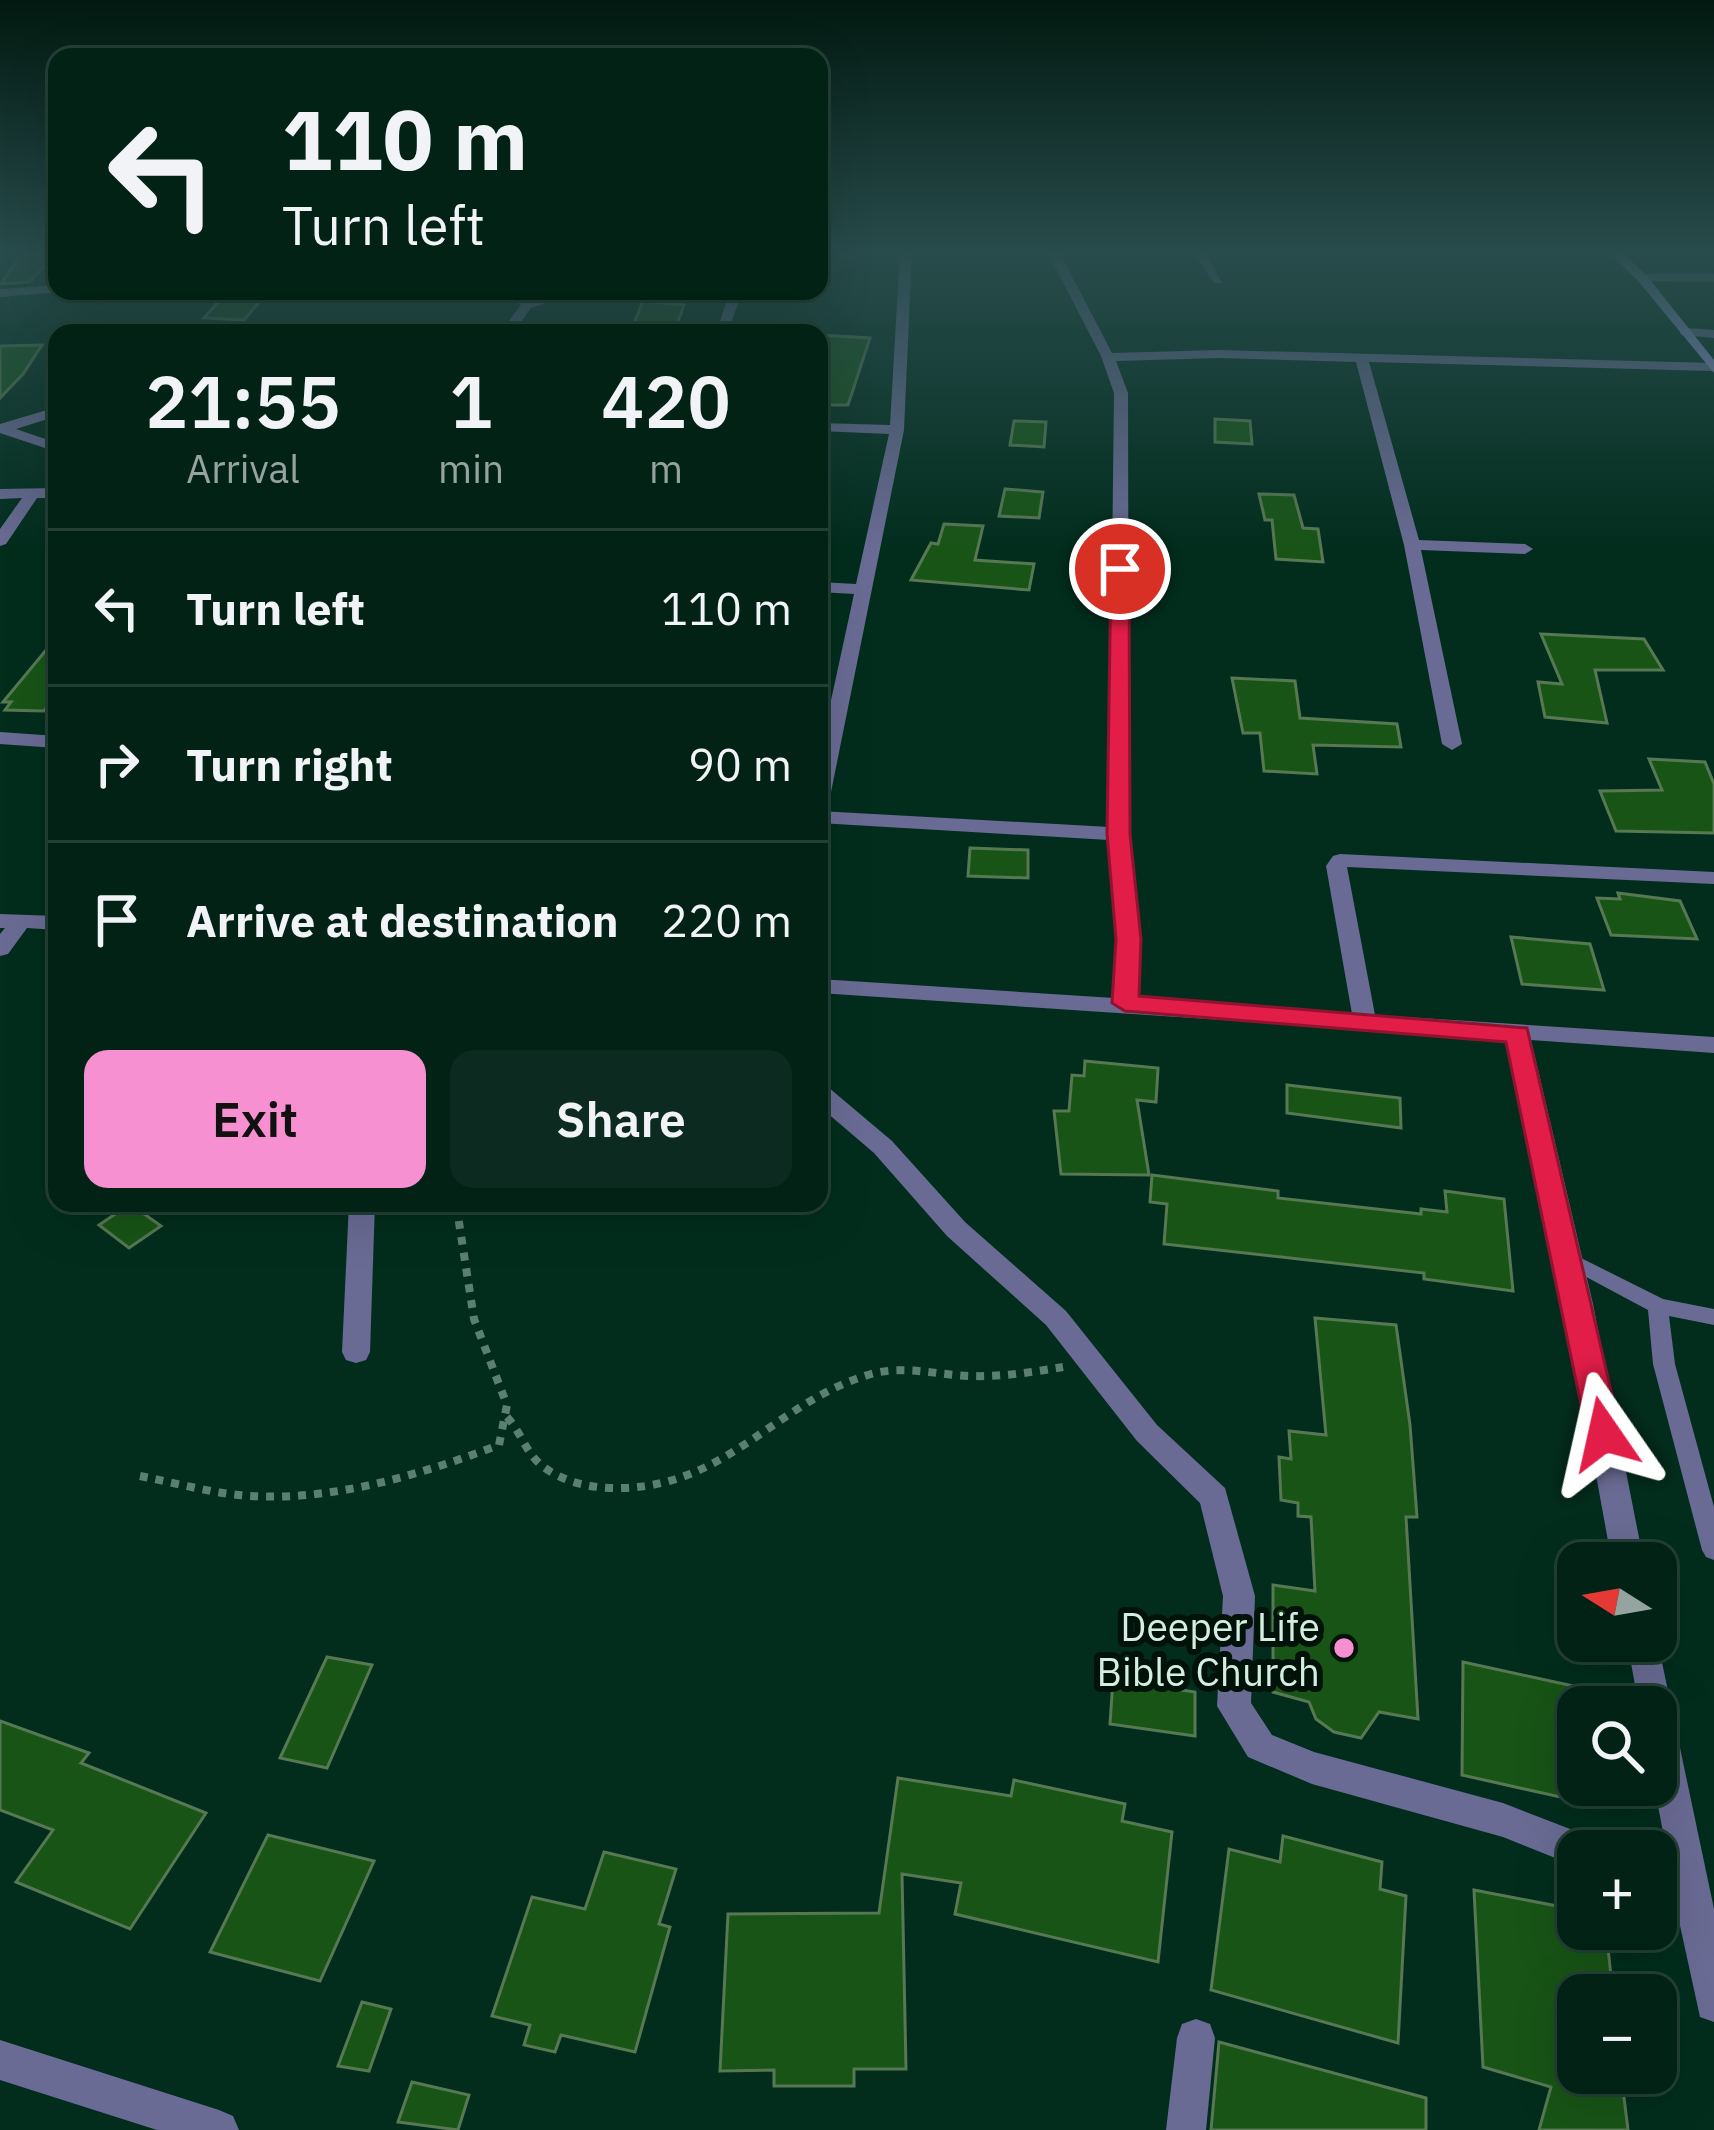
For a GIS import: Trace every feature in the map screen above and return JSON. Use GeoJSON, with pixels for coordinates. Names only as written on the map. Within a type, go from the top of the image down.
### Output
{"type":"FeatureCollection","features":[{"type":"Feature","properties":{"kind":"street"},"geometry":{"type":"LineString","coordinates":[[828,759],[897,430],[901,350]]}},
{"type":"Feature","properties":{"kind":"street"},"geometry":{"type":"LineString","coordinates":[[1108,350],[1121,393],[1119,834],[1128,939],[1125,1003]]}},
{"type":"Feature","properties":{"kind":"street"},"geometry":{"type":"LineString","coordinates":[[1112,357],[1360,357],[1713,368]]}},
{"type":"Feature","properties":{"kind":"street"},"geometry":{"type":"LineString","coordinates":[[1360,357],[1412,545],[1452,744]]}},
{"type":"Feature","properties":{"kind":"street"},"geometry":{"type":"LineString","coordinates":[[1,428],[48,414]]}},
{"type":"Feature","properties":{"kind":"street"},"geometry":{"type":"LineString","coordinates":[[828,427],[897,430]]}},
{"type":"Feature","properties":{"kind":"street"},"geometry":{"type":"LineString","coordinates":[[1,428],[48,445]]}},
{"type":"Feature","properties":{"kind":"street"},"geometry":{"type":"LineString","coordinates":[[0,541],[33,493]]}},
{"type":"Feature","properties":{"kind":"street"},"geometry":{"type":"LineString","coordinates":[[0,494],[48,493]]}},
{"type":"Feature","properties":{"kind":"street"},"geometry":{"type":"LineString","coordinates":[[1412,545],[1525,549]]}},
{"type":"Feature","properties":{"kind":"street"},"geometry":{"type":"LineString","coordinates":[[828,587],[864,589]]}},
{"type":"Feature","properties":{"kind":"street"},"geometry":{"type":"LineString","coordinates":[[0,739],[48,742]]}},
{"type":"Feature","properties":{"kind":"street"},"geometry":{"type":"LineString","coordinates":[[828,818],[1119,834]]}},
{"type":"Feature","properties":{"kind":"street"},"geometry":{"type":"LineString","coordinates":[[1365,1022],[1336,866],[1340,860],[1714,878]]}},
{"type":"Feature","properties":{"kind":"street"},"geometry":{"type":"LineString","coordinates":[[0,949],[10,921],[48,923]]}},
{"type":"Feature","properties":{"kind":"street"},"geometry":{"type":"LineString","coordinates":[[828,986],[1714,1046]]}},
{"type":"Feature","properties":{"kind":"street"},"geometry":{"type":"LineString","coordinates":[[1518,1034],[1569,1259],[1624,1542]]}},
{"type":"Feature","properties":{"kind":"street"},"geometry":{"type":"LineString","coordinates":[[828,1101],[883,1147],[956,1229],[1056,1318],[1147,1433],[1214,1497],[1239,1596],[1234,1706],[1260,1746],[1312,1768],[1503,1820],[1557,1841]]}},
{"type":"Feature","properties":{"kind":"street"},"geometry":{"type":"LineString","coordinates":[[356,1352],[362,1212]]}},
{"type":"Feature","properties":{"kind":"street"},"geometry":{"type":"LineString","coordinates":[[1675,1806],[1714,2002]]}},
{"type":"Feature","properties":{"kind":"street"},"geometry":{"type":"LineString","coordinates":[[1677,1899],[1694,1909]]}},
{"type":"Feature","properties":{"kind":"street"},"geometry":{"type":"LineString","coordinates":[[1186,2130],[1196,2038]]}},
{"type":"Feature","properties":{"kind":"street"},"geometry":{"type":"LineString","coordinates":[[0,2060],[219,2130]]}},
{"type":"Feature","properties":{"kind":"lane"},"geometry":{"type":"LineString","coordinates":[[1569,1259],[1658,1306],[1714,1318]]}},
{"type":"Feature","properties":{"kind":"lane"},"geometry":{"type":"LineString","coordinates":[[1658,1306],[1664,1364],[1714,1550]]}},
{"type":"Feature","properties":{"kind":"path"},"geometry":{"type":"LineString","coordinates":[[457,1212],[474,1319],[508,1417],[523,1431],[525,1446],[538,1463],[570,1481],[635,1490],[694,1479],[789,1420],[812,1400],[866,1376],[899,1369],[1009,1376],[1094,1366]]}},
{"type":"Feature","properties":{"kind":"path"},"geometry":{"type":"LineString","coordinates":[[140,1476],[250,1496],[320,1494],[443,1466],[499,1445],[508,1417]]}},
{"type":"Feature","properties":{"kind":"building"},"geometry":{"type":"Polygon","coordinates":[[[0,350],[38,350],[23,374],[0,398],[0,350]]]}},
{"type":"Feature","properties":{"kind":"building"},"geometry":{"type":"Polygon","coordinates":[[[828,350],[866,350],[848,405],[828,405],[828,350]]]}},
{"type":"Feature","properties":{"kind":"building"},"geometry":{"type":"Polygon","coordinates":[[[1215,419],[1250,421],[1252,444],[1215,442],[1215,419]]]}},
{"type":"Feature","properties":{"kind":"building"},"geometry":{"type":"Polygon","coordinates":[[[1014,421],[1046,422],[1044,447],[1010,445],[1014,421]]]}},
{"type":"Feature","properties":{"kind":"building"},"geometry":{"type":"Polygon","coordinates":[[[1005,489],[1043,492],[1039,518],[999,516],[1005,489]]]}},
{"type":"Feature","properties":{"kind":"building"},"geometry":{"type":"Polygon","coordinates":[[[1259,494],[1294,495],[1303,528],[1318,529],[1323,562],[1276,559],[1272,520],[1265,520],[1259,494]]]}},
{"type":"Feature","properties":{"kind":"building"},"geometry":{"type":"Polygon","coordinates":[[[944,524],[983,526],[975,560],[1034,564],[1029,590],[911,580],[931,543],[938,544],[944,524]]]}},
{"type":"Feature","properties":{"kind":"building"},"geometry":{"type":"Polygon","coordinates":[[[1541,634],[1644,639],[1663,670],[1595,670],[1607,723],[1545,717],[1538,682],[1562,684],[1541,634]]]}},
{"type":"Feature","properties":{"kind":"building"},"geometry":{"type":"Polygon","coordinates":[[[48,648],[48,706],[44,711],[5,710],[11,702],[3,702],[48,648]]]}},
{"type":"Feature","properties":{"kind":"building"},"geometry":{"type":"Polygon","coordinates":[[[1232,678],[1295,681],[1300,718],[1397,724],[1401,747],[1313,745],[1317,774],[1264,771],[1260,733],[1243,733],[1232,678]]]}},
{"type":"Feature","properties":{"kind":"building"},"geometry":{"type":"Polygon","coordinates":[[[1649,759],[1705,762],[1714,784],[1714,833],[1616,831],[1600,791],[1662,790],[1649,759]]]}},
{"type":"Feature","properties":{"kind":"building"},"geometry":{"type":"Polygon","coordinates":[[[970,848],[1028,850],[1028,878],[968,876],[970,848]]]}},
{"type":"Feature","properties":{"kind":"building"},"geometry":{"type":"Polygon","coordinates":[[[1618,893],[1680,901],[1697,939],[1611,935],[1597,898],[1620,899],[1618,893]]]}},
{"type":"Feature","properties":{"kind":"building"},"geometry":{"type":"Polygon","coordinates":[[[1511,937],[1590,944],[1604,990],[1522,984],[1511,937]]]}},
{"type":"Feature","properties":{"kind":"building"},"geometry":{"type":"Polygon","coordinates":[[[1085,1061],[1158,1068],[1156,1102],[1137,1100],[1149,1175],[1061,1174],[1054,1111],[1069,1111],[1072,1075],[1084,1076],[1085,1061]]]}},
{"type":"Feature","properties":{"kind":"building"},"geometry":{"type":"Polygon","coordinates":[[[1287,1085],[1400,1098],[1401,1128],[1287,1113],[1287,1085]]]}},
{"type":"Feature","properties":{"kind":"building"},"geometry":{"type":"Polygon","coordinates":[[[1152,1175],[1278,1191],[1278,1198],[1421,1214],[1421,1209],[1447,1212],[1445,1191],[1504,1199],[1513,1291],[1424,1279],[1424,1273],[1164,1244],[1167,1204],[1150,1202],[1152,1175]]]}},
{"type":"Feature","properties":{"kind":"building"},"geometry":{"type":"Polygon","coordinates":[[[118,1212],[141,1212],[161,1226],[129,1248],[99,1225],[118,1212]]]}},
{"type":"Feature","properties":{"kind":"building"},"geometry":{"type":"Polygon","coordinates":[[[1315,1318],[1396,1325],[1410,1425],[1417,1517],[1406,1517],[1418,1719],[1379,1712],[1361,1738],[1334,1732],[1316,1719],[1309,1702],[1273,1692],[1273,1585],[1315,1591],[1311,1517],[1298,1516],[1298,1503],[1281,1500],[1279,1457],[1291,1459],[1289,1431],[1326,1435],[1315,1318]]]}},
{"type":"Feature","properties":{"kind":"building"},"geometry":{"type":"Polygon","coordinates":[[[327,1657],[372,1665],[327,1768],[280,1758],[327,1657]]]}},
{"type":"Feature","properties":{"kind":"building"},"geometry":{"type":"Polygon","coordinates":[[[1463,1662],[1573,1686],[1557,1686],[1557,1796],[1462,1775],[1463,1662]]]}},
{"type":"Feature","properties":{"kind":"building"},"geometry":{"type":"Polygon","coordinates":[[[1113,1680],[1195,1692],[1195,1736],[1110,1724],[1113,1680]]]}},
{"type":"Feature","properties":{"kind":"building"},"geometry":{"type":"Polygon","coordinates":[[[0,1721],[89,1753],[81,1763],[206,1813],[130,1929],[16,1882],[53,1830],[0,1810],[0,1721]]]}},
{"type":"Feature","properties":{"kind":"building"},"geometry":{"type":"Polygon","coordinates":[[[898,1778],[1011,1796],[1014,1780],[1125,1804],[1122,1821],[1172,1832],[1158,1962],[955,1914],[961,1883],[902,1874],[906,2069],[854,2069],[854,2086],[774,2086],[774,2070],[720,2071],[728,1914],[879,1913],[898,1778]]]}},
{"type":"Feature","properties":{"kind":"building"},"geometry":{"type":"Polygon","coordinates":[[[268,1835],[374,1861],[320,1981],[210,1952],[268,1835]]]}},
{"type":"Feature","properties":{"kind":"building"},"geometry":{"type":"Polygon","coordinates":[[[1283,1836],[1382,1862],[1380,1889],[1406,1896],[1398,2043],[1211,1990],[1229,1849],[1280,1862],[1283,1836]]]}},
{"type":"Feature","properties":{"kind":"building"},"geometry":{"type":"Polygon","coordinates":[[[604,1852],[676,1869],[659,1924],[670,1927],[635,2052],[561,2035],[555,2052],[524,2045],[530,2025],[492,2016],[532,1897],[585,1909],[604,1852]]]}},
{"type":"Feature","properties":{"kind":"building"},"geometry":{"type":"Polygon","coordinates":[[[1474,1890],[1557,1906],[1557,1950],[1608,1950],[1611,1974],[1557,1974],[1557,2094],[1624,2094],[1628,2130],[1539,2130],[1551,2087],[1483,2067],[1474,1890]]]}},
{"type":"Feature","properties":{"kind":"building"},"geometry":{"type":"Polygon","coordinates":[[[362,2002],[391,2009],[369,2071],[338,2066],[362,2002]]]}},
{"type":"Feature","properties":{"kind":"building"},"geometry":{"type":"Polygon","coordinates":[[[1219,2042],[1426,2098],[1426,2130],[1211,2130],[1219,2042]]]}},
{"type":"Feature","properties":{"kind":"building"},"geometry":{"type":"Polygon","coordinates":[[[412,2082],[469,2095],[458,2130],[398,2122],[412,2082]]]}},
{"type":"Feature","properties":{"kind":"place","name":"Deeper Life Bible Church"},"geometry":{"type":"Point","coordinates":[1344,1648]}},
{"type":"Feature","properties":{"kind":"route"},"geometry":{"type":"LineString","coordinates":[[1120,569],[1119,834],[1128,939],[1125,1003],[1518,1034],[1604,1434]]}}]}
